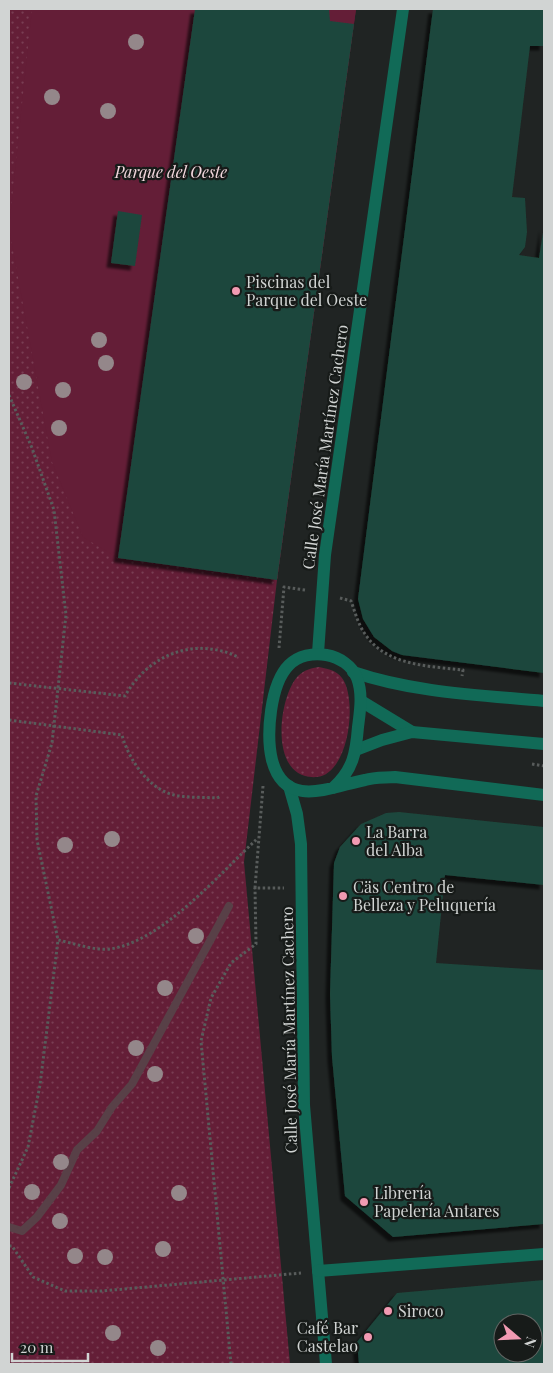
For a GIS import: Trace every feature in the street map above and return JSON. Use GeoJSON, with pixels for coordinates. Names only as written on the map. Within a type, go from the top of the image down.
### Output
{"type":"FeatureCollection","features":[{"type":"Feature","properties":{"kind":"street","name":"Calle José María Martínez Cachero"},"geometry":{"type":"LineString","coordinates":[[318,653],[322,592],[403,9]]}},
{"type":"Feature","properties":{"kind":"street"},"geometry":{"type":"LineString","coordinates":[[544,701],[423,690],[382,682],[354,672],[334,657],[318,653],[291,663],[280,678],[273,699],[270,753],[276,771],[289,786],[309,792],[375,778],[395,777],[544,795]]}},
{"type":"Feature","properties":{"kind":"street"},"geometry":{"type":"LineString","coordinates":[[334,788],[348,774],[356,750],[361,701],[358,680],[354,672]]}},
{"type":"Feature","properties":{"kind":"street"},"geometry":{"type":"LineString","coordinates":[[361,701],[412,732]]}},
{"type":"Feature","properties":{"kind":"street"},"geometry":{"type":"LineString","coordinates":[[356,750],[382,740],[412,732],[544,744]]}},
{"type":"Feature","properties":{"kind":"street","name":"Calle José María Martínez Cachero"},"geometry":{"type":"LineString","coordinates":[[289,786],[297,814],[301,844],[304,1105],[326,1364]]}},
{"type":"Feature","properties":{"kind":"street"},"geometry":{"type":"LineString","coordinates":[[318,1271],[544,1254]]}},
{"type":"Feature","properties":{"kind":"path"},"geometry":{"type":"LineString","coordinates":[[9,395],[32,448],[54,510],[66,614],[52,742],[36,796],[36,840],[58,940],[40,1085],[28,1147],[9,1188]]}},
{"type":"Feature","properties":{"kind":"path"},"geometry":{"type":"LineString","coordinates":[[322,592],[351,601],[365,634],[386,653],[409,662],[463,670],[460,693]]}},
{"type":"Feature","properties":{"kind":"path"},"geometry":{"type":"LineString","coordinates":[[9,683],[126,696],[134,680],[161,658],[196,647],[238,657]]}},
{"type":"Feature","properties":{"kind":"path"},"geometry":{"type":"LineString","coordinates":[[9,720],[122,735],[126,750],[147,780],[172,795],[217,798],[221,796]]}},
{"type":"Feature","properties":{"kind":"path"},"geometry":{"type":"LineString","coordinates":[[58,940],[108,949],[138,942],[170,920],[257,839]]}},
{"type":"Feature","properties":{"kind":"path"},"geometry":{"type":"LineString","coordinates":[[231,1364],[201,1041],[211,998],[231,963],[256,944],[255,888]]}},
{"type":"Feature","properties":{"kind":"path"},"geometry":{"type":"LineString","coordinates":[[9,1246],[12,1246],[33,1277],[65,1291],[102,1291],[318,1271]]}},
{"type":"Feature","properties":{"kind":"green space","name":"Parque del Oeste"},"geometry":{"type":"Polygon","coordinates":[[[9,9],[356,9],[277,580],[244,862],[290,1364],[9,1364],[9,9]]]}},
{"type":"Feature","properties":{"kind":"green space"},"geometry":{"type":"Polygon","coordinates":[[[32,9],[356,9],[277,580],[118,558],[83,537],[52,462],[9,228],[32,9]]]}},
{"type":"Feature","properties":{"kind":"green space"},"geometry":{"type":"Polygon","coordinates":[[[319,667],[329,669],[342,678],[347,688],[350,718],[348,734],[337,763],[328,773],[317,777],[301,775],[291,766],[284,752],[282,718],[291,687],[298,676],[310,669],[319,667]]]}},
{"type":"Feature","properties":{"kind":"building","name":"Piscinas del Parque del Oeste"},"geometry":{"type":"Polygon","coordinates":[[[195,9],[329,9],[330,21],[354,24],[277,580],[118,558],[195,9]]]}},
{"type":"Feature","properties":{"kind":"building"},"geometry":{"type":"Polygon","coordinates":[[[433,9],[544,9],[544,46],[530,46],[512,197],[525,198],[527,232],[525,247],[519,255],[539,258],[544,226],[544,673],[402,655],[392,651],[374,637],[363,619],[358,599],[433,9]]]}},
{"type":"Feature","properties":{"kind":"building"},"geometry":{"type":"Polygon","coordinates":[[[118,211],[142,215],[135,266],[111,263],[118,211]]]}},
{"type":"Feature","properties":{"kind":"building"},"geometry":{"type":"Polygon","coordinates":[[[399,812],[544,827],[544,885],[445,875],[436,963],[544,970],[544,1224],[393,1237],[345,1196],[332,1057],[330,994],[334,863],[340,847],[361,824],[386,813],[399,812]]]}},
{"type":"Feature","properties":{"kind":"building"},"geometry":{"type":"Polygon","coordinates":[[[544,1280],[544,1364],[359,1364],[357,1342],[397,1293],[544,1280]]]}},
{"type":"Feature","properties":{"kind":"waterway"},"geometry":{"type":"LineString","coordinates":[[9,1227],[22,1231],[37,1217],[61,1185],[77,1150],[97,1131],[112,1107],[132,1084],[229,906]]}},
{"type":"Feature","properties":{"kind":"place","name":"Piscinas del Parque del Oeste"},"geometry":{"type":"Point","coordinates":[236,291]}},
{"type":"Feature","properties":{"kind":"place","name":"La Barra del Alba"},"geometry":{"type":"Point","coordinates":[356,841]}},
{"type":"Feature","properties":{"kind":"place","name":"Cäs Centro de Belleza y Peluquería"},"geometry":{"type":"Point","coordinates":[343,896]}},
{"type":"Feature","properties":{"kind":"place","name":"Librería Papelería Antares"},"geometry":{"type":"Point","coordinates":[364,1202]}},
{"type":"Feature","properties":{"kind":"place","name":"Siroco"},"geometry":{"type":"Point","coordinates":[388,1311]}},
{"type":"Feature","properties":{"kind":"place","name":"Café Bar Castelao"},"geometry":{"type":"Point","coordinates":[368,1337]}}]}
